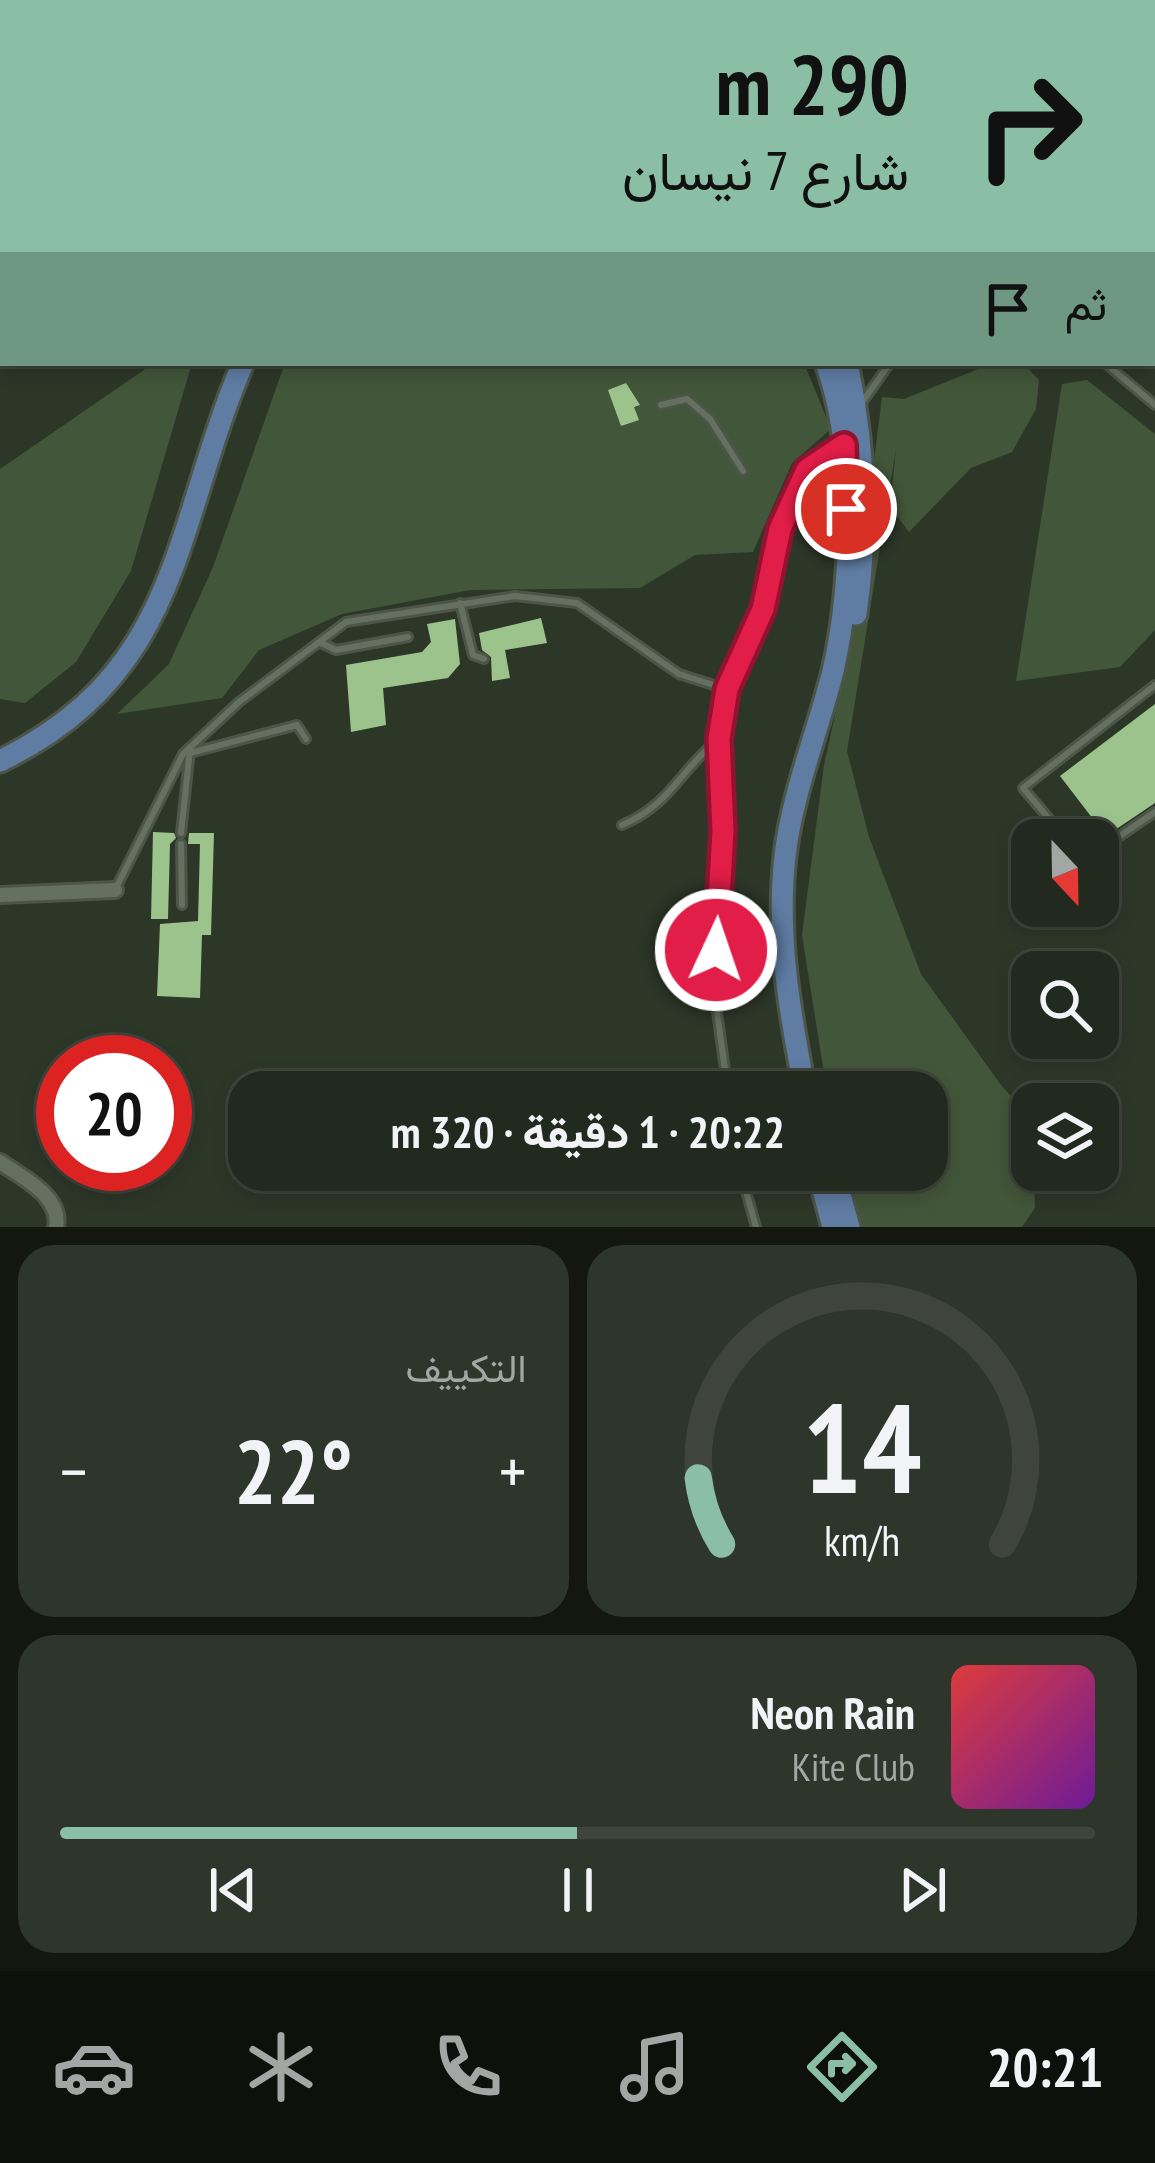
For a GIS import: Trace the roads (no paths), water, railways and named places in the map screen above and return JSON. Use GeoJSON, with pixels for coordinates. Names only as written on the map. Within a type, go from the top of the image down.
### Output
{"type":"FeatureCollection","features":[{"type":"Feature","properties":{"kind":"main road"},"geometry":{"type":"LineString","coordinates":[[0,745],[38,727],[92,683],[125,640],[171,541],[227,366]]}},
{"type":"Feature","properties":{"kind":"main road"},"geometry":{"type":"LineString","coordinates":[[0,760],[46,738],[88,704],[137,647],[184,546],[242,366]]}},
{"type":"Feature","properties":{"kind":"main road"},"geometry":{"type":"LineString","coordinates":[[802,1071],[782,944],[785,854],[834,666],[843,606],[854,428],[827,366]]}},
{"type":"Feature","properties":{"kind":"main road"},"geometry":{"type":"LineString","coordinates":[[816,1071],[796,943],[799,856],[848,668],[857,608],[863,538],[847,366]]}},
{"type":"Feature","properties":{"kind":"main road"},"geometry":{"type":"LineString","coordinates":[[824,1191],[833,1227]]}},
{"type":"Feature","properties":{"kind":"main road"},"geometry":{"type":"LineString","coordinates":[[839,1191],[849,1227]]}},
{"type":"Feature","properties":{"kind":"street"},"geometry":{"type":"LineString","coordinates":[[0,895],[115,890]]}},
{"type":"Feature","properties":{"kind":"street"},"geometry":{"type":"LineString","coordinates":[[0,1162],[46,1195],[58,1217],[56,1227]]}},
{"type":"Feature","properties":{"kind":"lane"},"geometry":{"type":"LineString","coordinates":[[725,1071],[714,990],[723,831],[719,739],[727,689],[763,609],[780,529],[807,470],[854,428],[888,366]]}},
{"type":"Feature","properties":{"kind":"lane"},"geometry":{"type":"LineString","coordinates":[[1109,366],[1155,404]]}},
{"type":"Feature","properties":{"kind":"lane"},"geometry":{"type":"LineString","coordinates":[[661,404],[687,399],[710,419],[743,471]]}},
{"type":"Feature","properties":{"kind":"lane"},"geometry":{"type":"LineString","coordinates":[[115,890],[183,754],[239,702],[346,622],[515,596],[577,603],[679,674],[727,689]]}},
{"type":"Feature","properties":{"kind":"lane"},"geometry":{"type":"LineString","coordinates":[[460,603],[473,655],[484,659]]}},
{"type":"Feature","properties":{"kind":"lane"},"geometry":{"type":"LineString","coordinates":[[319,642],[336,650],[408,638]]}},
{"type":"Feature","properties":{"kind":"lane"},"geometry":{"type":"LineString","coordinates":[[1049,819],[1023,788],[1155,686]]}},
{"type":"Feature","properties":{"kind":"lane"},"geometry":{"type":"LineString","coordinates":[[190,750],[297,725],[306,739]]}},
{"type":"Feature","properties":{"kind":"lane"},"geometry":{"type":"LineString","coordinates":[[622,825],[669,797],[699,755],[719,739]]}},
{"type":"Feature","properties":{"kind":"lane"},"geometry":{"type":"LineString","coordinates":[[181,833],[190,750]]}},
{"type":"Feature","properties":{"kind":"lane"},"geometry":{"type":"LineString","coordinates":[[1119,836],[1155,812]]}},
{"type":"Feature","properties":{"kind":"lane"},"geometry":{"type":"LineString","coordinates":[[181,844],[182,905]]}},
{"type":"Feature","properties":{"kind":"lane"},"geometry":{"type":"LineString","coordinates":[[746,1191],[756,1227]]}}]}
